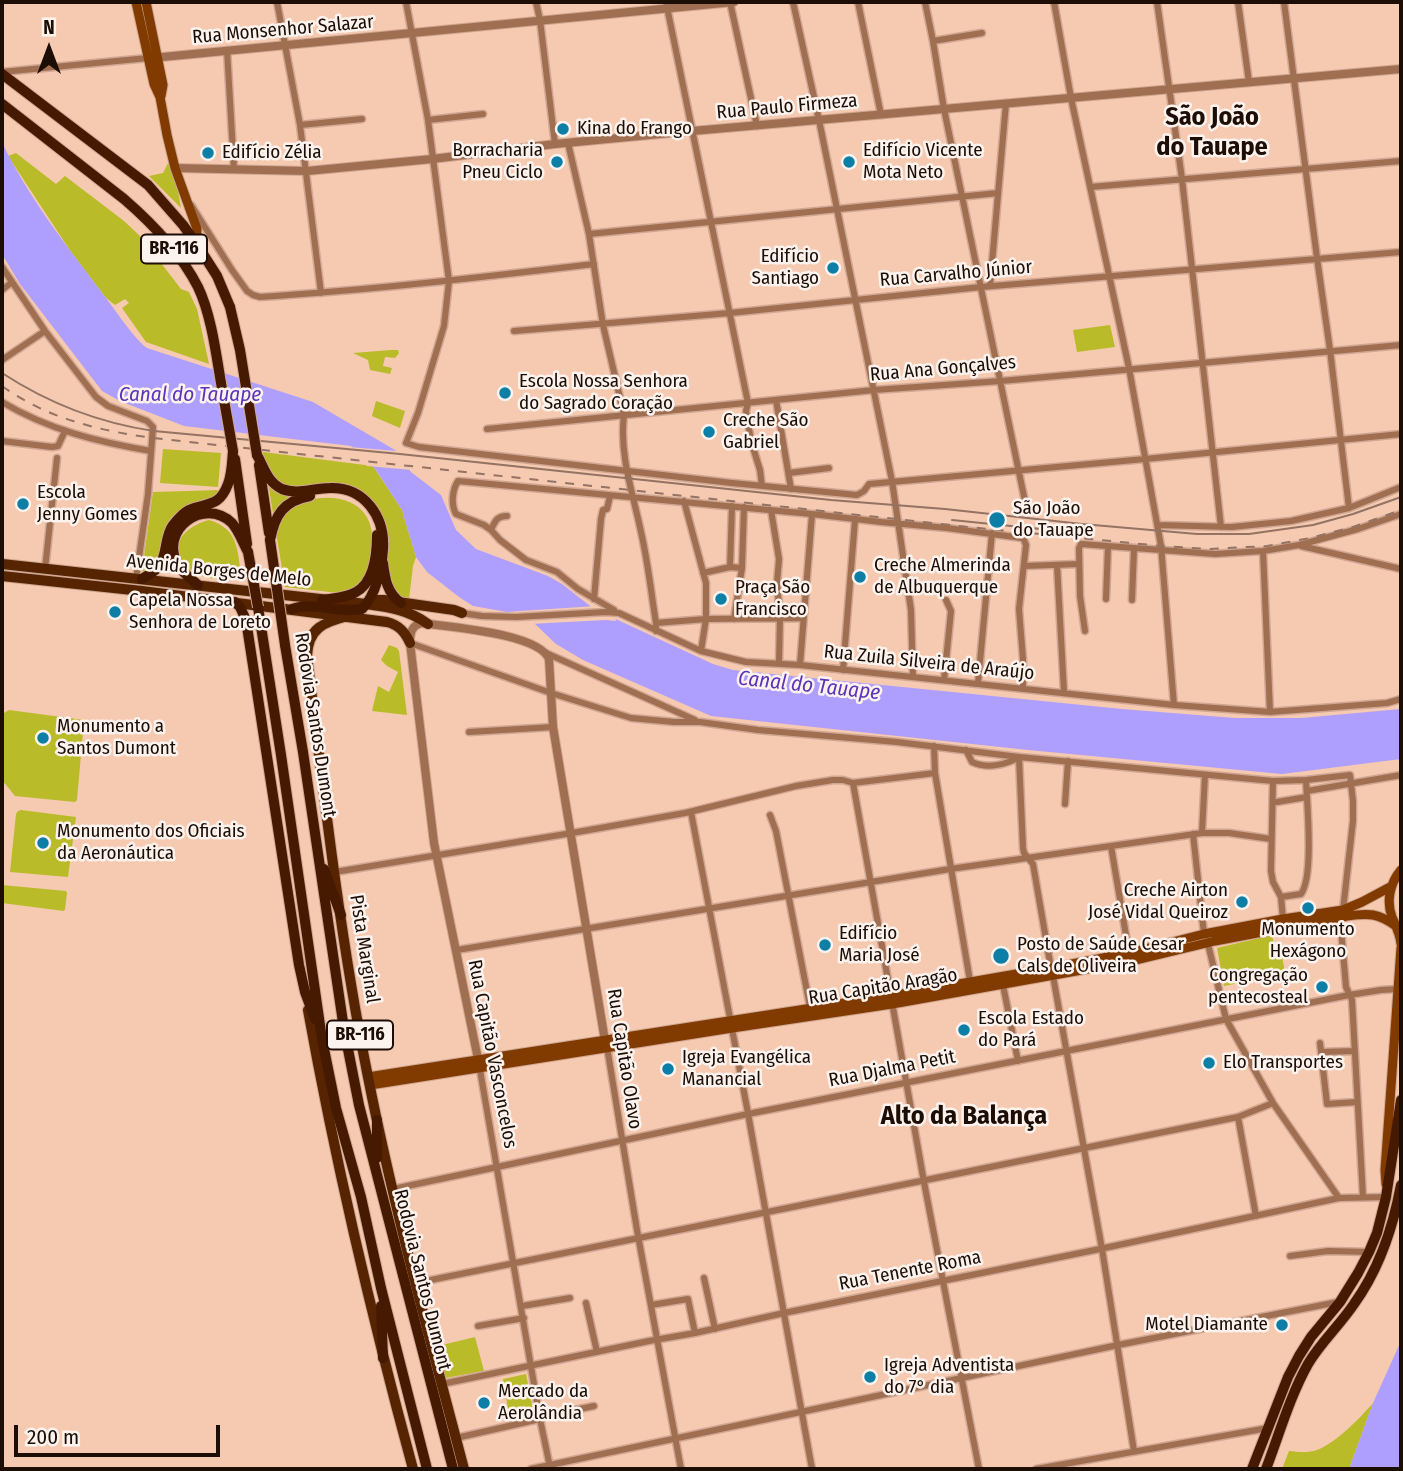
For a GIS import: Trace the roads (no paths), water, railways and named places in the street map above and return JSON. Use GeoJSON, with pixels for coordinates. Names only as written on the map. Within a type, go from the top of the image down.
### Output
{"type":"FeatureCollection","features":[{"type":"Feature","properties":{"kind":"highway","name":"Rodovia Santos Dumont"},"geometry":{"type":"LineString","coordinates":[[2,73],[148,185],[196,243],[217,276],[230,307],[240,350],[257,455],[344,1029],[359,1105],[453,1469]]}},
{"type":"Feature","properties":{"kind":"highway","name":"Rodovia Santos Dumont"},"geometry":{"type":"LineString","coordinates":[[2,104],[124,199],[155,227],[183,262],[198,287],[207,312],[236,462],[248,552],[282,755],[322,1039],[336,1108],[427,1469]]}},
{"type":"Feature","properties":{"kind":"highway"},"geometry":{"type":"LineString","coordinates":[[2,110],[15,115]]}},
{"type":"Feature","properties":{"kind":"highway"},"geometry":{"type":"LineString","coordinates":[[198,584],[178,565],[173,540],[181,526],[216,501],[228,487],[233,451]]}},
{"type":"Feature","properties":{"kind":"highway"},"geometry":{"type":"LineString","coordinates":[[257,455],[272,483],[300,494],[344,495],[368,512],[376,530],[377,548],[372,572],[366,583],[353,594],[322,600]]}},
{"type":"Feature","properties":{"kind":"highway"},"geometry":{"type":"LineString","coordinates":[[270,540],[281,510],[300,494],[329,487],[354,493],[368,503],[377,516],[382,529],[387,585],[401,603]]}},
{"type":"Feature","properties":{"kind":"highway"},"geometry":{"type":"LineString","coordinates":[[139,579],[157,569],[167,536],[175,522],[189,510],[202,511],[230,522],[248,552]]}},
{"type":"Feature","properties":{"kind":"highway"},"geometry":{"type":"LineString","coordinates":[[292,609],[304,606],[362,609],[368,602],[383,562]]}},
{"type":"Feature","properties":{"kind":"highway"},"geometry":{"type":"LineString","coordinates":[[235,602],[246,620],[299,965],[305,992],[322,1039]]}},
{"type":"Feature","properties":{"kind":"highway"},"geometry":{"type":"LineString","coordinates":[[317,852],[341,915]]}},
{"type":"Feature","properties":{"kind":"highway"},"geometry":{"type":"LineString","coordinates":[[1252,1469],[1299,1356],[1340,1302],[1358,1273],[1377,1233],[1401,1100]]}},
{"type":"Feature","properties":{"kind":"highway"},"geometry":{"type":"LineString","coordinates":[[376,1173],[377,1119]]}},
{"type":"Feature","properties":{"kind":"highway"},"geometry":{"type":"LineString","coordinates":[[1266,1469],[1308,1365],[1356,1301],[1379,1261],[1388,1239],[1401,1185]]}},
{"type":"Feature","properties":{"kind":"highway"},"geometry":{"type":"LineString","coordinates":[[381,1287],[383,1358]]}},
{"type":"Feature","properties":{"kind":"main road"},"geometry":{"type":"LineString","coordinates":[[136,2],[163,85],[160,97],[167,135],[197,229],[196,243]]}},
{"type":"Feature","properties":{"kind":"main road"},"geometry":{"type":"LineString","coordinates":[[146,2],[153,58]]}},
{"type":"Feature","properties":{"kind":"main road","name":"Avenida Borges de Melo"},"geometry":{"type":"LineString","coordinates":[[2,564],[322,600],[368,602]]}},
{"type":"Feature","properties":{"kind":"main road","name":"Avenida Borges de Melo"},"geometry":{"type":"LineString","coordinates":[[2,576],[393,623],[403,630],[410,643]]}},
{"type":"Feature","properties":{"kind":"main road"},"geometry":{"type":"LineString","coordinates":[[368,602],[384,600],[454,610],[462,614]]}},
{"type":"Feature","properties":{"kind":"main road"},"geometry":{"type":"LineString","coordinates":[[368,602],[409,612],[462,614]]}},
{"type":"Feature","properties":{"kind":"main road"},"geometry":{"type":"LineString","coordinates":[[362,618],[372,614],[396,615],[409,612],[428,624]]}},
{"type":"Feature","properties":{"kind":"main road","name":"Pista Marginal"},"geometry":{"type":"LineString","coordinates":[[348,616],[321,626],[312,635],[307,647],[324,798],[369,1081],[416,1283],[464,1469]]}},
{"type":"Feature","properties":{"kind":"main road"},"geometry":{"type":"LineString","coordinates":[[1386,1193],[1385,1170],[1401,946],[1389,901],[1392,886],[1401,870]]}},
{"type":"Feature","properties":{"kind":"main road","name":"Rua Capitão Aragão"},"geometry":{"type":"LineString","coordinates":[[731,1024],[810,1007],[891,1000],[970,981],[1132,961],[1342,914],[1392,886]]}},
{"type":"Feature","properties":{"kind":"main road","name":"Rua Capitão Aragão"},"geometry":{"type":"LineString","coordinates":[[369,1081],[731,1024],[1003,985],[1204,934],[1283,919],[1373,914],[1398,929]]}},
{"type":"Feature","properties":{"kind":"main road","name":"BR-116"},"geometry":{"type":"LineString","coordinates":[[305,992],[326,1106],[383,1358],[413,1469]]}},
{"type":"Feature","properties":{"kind":"street"},"geometry":{"type":"LineString","coordinates":[[277,2],[300,125],[321,293]]}},
{"type":"Feature","properties":{"kind":"street"},"geometry":{"type":"LineString","coordinates":[[406,2],[428,120],[449,281],[444,326],[418,413],[406,443],[419,447],[857,495],[869,484],[892,481],[1401,434]]}},
{"type":"Feature","properties":{"kind":"street"},"geometry":{"type":"LineString","coordinates":[[536,2],[555,144]]}},
{"type":"Feature","properties":{"kind":"street","name":"Rua Monsenhor Salazar"},"geometry":{"type":"LineString","coordinates":[[2,73],[666,5],[732,2]]}},
{"type":"Feature","properties":{"kind":"street"},"geometry":{"type":"LineString","coordinates":[[732,2],[757,126]]}},
{"type":"Feature","properties":{"kind":"street"},"geometry":{"type":"LineString","coordinates":[[793,2],[838,209],[892,481],[911,610],[913,677]]}},
{"type":"Feature","properties":{"kind":"street"},"geometry":{"type":"LineString","coordinates":[[858,2],[881,115]]}},
{"type":"Feature","properties":{"kind":"street"},"geometry":{"type":"LineString","coordinates":[[925,2],[944,109],[1027,511]]}},
{"type":"Feature","properties":{"kind":"street"},"geometry":{"type":"LineString","coordinates":[[1054,2],[1158,525],[1174,705]]}},
{"type":"Feature","properties":{"kind":"street"},"geometry":{"type":"LineString","coordinates":[[1157,2],[1182,179],[1221,527]]}},
{"type":"Feature","properties":{"kind":"street"},"geometry":{"type":"LineString","coordinates":[[1238,2],[1249,82]]}},
{"type":"Feature","properties":{"kind":"street"},"geometry":{"type":"LineString","coordinates":[[1284,2],[1349,509]]}},
{"type":"Feature","properties":{"kind":"street"},"geometry":{"type":"LineString","coordinates":[[666,5],[712,222],[762,486]]}},
{"type":"Feature","properties":{"kind":"street"},"geometry":{"type":"LineString","coordinates":[[933,41],[982,33]]}},
{"type":"Feature","properties":{"kind":"street"},"geometry":{"type":"LineString","coordinates":[[226,50],[234,169]]}},
{"type":"Feature","properties":{"kind":"street","name":"Rua Paulo Firmeza"},"geometry":{"type":"LineString","coordinates":[[176,168],[307,172],[692,131],[1401,69]]}},
{"type":"Feature","properties":{"kind":"street"},"geometry":{"type":"LineString","coordinates":[[990,286],[1006,103]]}},
{"type":"Feature","properties":{"kind":"street"},"geometry":{"type":"LineString","coordinates":[[428,120],[483,114]]}},
{"type":"Feature","properties":{"kind":"street"},"geometry":{"type":"LineString","coordinates":[[300,125],[362,119]]}},
{"type":"Feature","properties":{"kind":"street"},"geometry":{"type":"LineString","coordinates":[[568,143],[589,234],[603,325],[624,415],[622,426],[626,470],[642,535],[656,631]]}},
{"type":"Feature","properties":{"kind":"street"},"geometry":{"type":"LineString","coordinates":[[1090,187],[1401,161]]}},
{"type":"Feature","properties":{"kind":"street"},"geometry":{"type":"LineString","coordinates":[[589,234],[999,193]]}},
{"type":"Feature","properties":{"kind":"street"},"geometry":{"type":"LineString","coordinates":[[184,194],[247,291],[260,297],[449,281],[594,264]]}},
{"type":"Feature","properties":{"kind":"street","name":"Rua Carvalho Júnior"},"geometry":{"type":"LineString","coordinates":[[514,331],[730,313],[990,286],[1401,252]]}},
{"type":"Feature","properties":{"kind":"street"},"geometry":{"type":"LineString","coordinates":[[2,267],[44,331],[96,397],[108,406],[153,427],[149,495],[139,579]]}},
{"type":"Feature","properties":{"kind":"street"},"geometry":{"type":"LineString","coordinates":[[2,290],[11,283]]}},
{"type":"Feature","properties":{"kind":"street"},"geometry":{"type":"LineString","coordinates":[[2,360],[44,331]]}},
{"type":"Feature","properties":{"kind":"street","name":"Rua Ana Gonçalves"},"geometry":{"type":"LineString","coordinates":[[487,429],[874,390],[1401,345]]}},
{"type":"Feature","properties":{"kind":"street"},"geometry":{"type":"LineString","coordinates":[[776,400],[791,489]]}},
{"type":"Feature","properties":{"kind":"street"},"geometry":{"type":"LineString","coordinates":[[2,402],[65,432],[106,444],[151,451]]}},
{"type":"Feature","properties":{"kind":"street"},"geometry":{"type":"LineString","coordinates":[[2,441],[52,447],[58,446],[65,432]]}},
{"type":"Feature","properties":{"kind":"street"},"geometry":{"type":"LineString","coordinates":[[45,569],[57,457]]}},
{"type":"Feature","properties":{"kind":"street"},"geometry":{"type":"LineString","coordinates":[[789,473],[829,468]]}},
{"type":"Feature","properties":{"kind":"street"},"geometry":{"type":"LineString","coordinates":[[619,613],[578,589],[557,572],[526,559],[484,525],[456,514],[452,506],[458,481],[684,501],[855,520],[898,521],[1022,538],[1026,545],[1019,609],[1023,689]]}},
{"type":"Feature","properties":{"kind":"street"},"geometry":{"type":"LineString","coordinates":[[1158,525],[1232,527],[1291,521],[1349,509],[1401,487]]}},
{"type":"Feature","properties":{"kind":"street"},"geometry":{"type":"LineString","coordinates":[[594,599],[601,519],[610,496]]}},
{"type":"Feature","properties":{"kind":"street"},"geometry":{"type":"LineString","coordinates":[[684,501],[706,583],[706,619],[701,651]]}},
{"type":"Feature","properties":{"kind":"street"},"geometry":{"type":"LineString","coordinates":[[730,567],[732,506]]}},
{"type":"Feature","properties":{"kind":"street"},"geometry":{"type":"LineString","coordinates":[[733,619],[742,568],[744,507]]}},
{"type":"Feature","properties":{"kind":"street"},"geometry":{"type":"LineString","coordinates":[[771,510],[779,559],[779,663]]}},
{"type":"Feature","properties":{"kind":"street"},"geometry":{"type":"LineString","coordinates":[[800,665],[812,514]]}},
{"type":"Feature","properties":{"kind":"street"},"geometry":{"type":"LineString","coordinates":[[1085,631],[1079,564],[1079,546],[1084,544],[1215,554],[1263,551],[1299,545],[1401,514]]}},
{"type":"Feature","properties":{"kind":"street"},"geometry":{"type":"LineString","coordinates":[[491,530],[496,519],[507,516]]}},
{"type":"Feature","properties":{"kind":"street"},"geometry":{"type":"LineString","coordinates":[[843,670],[855,520]]}},
{"type":"Feature","properties":{"kind":"street"},"geometry":{"type":"LineString","coordinates":[[978,683],[992,533]]}},
{"type":"Feature","properties":{"kind":"street"},"geometry":{"type":"LineString","coordinates":[[1299,545],[1401,569]]}},
{"type":"Feature","properties":{"kind":"street"},"geometry":{"type":"LineString","coordinates":[[1106,600],[1108,546]]}},
{"type":"Feature","properties":{"kind":"street"},"geometry":{"type":"LineString","coordinates":[[1132,600],[1134,549]]}},
{"type":"Feature","properties":{"kind":"street"},"geometry":{"type":"LineString","coordinates":[[1263,551],[1270,712]]}},
{"type":"Feature","properties":{"kind":"street"},"geometry":{"type":"LineString","coordinates":[[1024,566],[1079,564]]}},
{"type":"Feature","properties":{"kind":"street"},"geometry":{"type":"LineString","coordinates":[[1056,565],[1064,692]]}},
{"type":"Feature","properties":{"kind":"street"},"geometry":{"type":"LineString","coordinates":[[703,573],[730,567],[742,568]]}},
{"type":"Feature","properties":{"kind":"street"},"geometry":{"type":"LineString","coordinates":[[944,680],[951,611],[946,600]]}},
{"type":"Feature","properties":{"kind":"street","name":"Rua Zuila Silveira de Araújo"},"geometry":{"type":"LineString","coordinates":[[462,614],[516,617],[619,613],[701,651],[746,662],[800,665],[1174,705],[1270,712],[1401,699]]}},
{"type":"Feature","properties":{"kind":"street"},"geometry":{"type":"LineString","coordinates":[[656,623],[706,619],[803,618]]}},
{"type":"Feature","properties":{"kind":"street"},"geometry":{"type":"LineString","coordinates":[[700,722],[539,648],[508,637],[419,623],[411,632],[410,643],[631,718],[700,722],[1019,757],[1273,781],[1350,775],[1353,821],[1342,914],[1346,987],[1352,1000],[1363,1197]]}},
{"type":"Feature","properties":{"kind":"street","name":"Rua Capitão Vasconcelos"},"geometry":{"type":"LineString","coordinates":[[410,643],[437,855],[479,1064],[550,1467]]}},
{"type":"Feature","properties":{"kind":"street","name":"Rua Capitão Olavo"},"geometry":{"type":"LineString","coordinates":[[546,653],[550,665],[553,727],[621,1140],[681,1469]]}},
{"type":"Feature","properties":{"kind":"street"},"geometry":{"type":"LineString","coordinates":[[469,732],[553,727]]}},
{"type":"Feature","properties":{"kind":"street"},"geometry":{"type":"LineString","coordinates":[[934,746],[935,773],[970,981]]}},
{"type":"Feature","properties":{"kind":"street"},"geometry":{"type":"LineString","coordinates":[[966,750],[972,762],[983,765],[1006,764],[1019,757]]}},
{"type":"Feature","properties":{"kind":"street"},"geometry":{"type":"LineString","coordinates":[[1019,757],[1023,848],[1033,864],[1102,1249],[1134,1451]]}},
{"type":"Feature","properties":{"kind":"street"},"geometry":{"type":"LineString","coordinates":[[1065,804],[1068,761]]}},
{"type":"Feature","properties":{"kind":"street"},"geometry":{"type":"LineString","coordinates":[[335,872],[691,812],[796,786],[833,780],[853,783],[935,773]]}},
{"type":"Feature","properties":{"kind":"street"},"geometry":{"type":"LineString","coordinates":[[1202,833],[1205,775]]}},
{"type":"Feature","properties":{"kind":"street"},"geometry":{"type":"LineString","coordinates":[[1277,802],[1401,775]]}},
{"type":"Feature","properties":{"kind":"street"},"geometry":{"type":"LineString","coordinates":[[1281,897],[1301,894],[1306,886],[1309,859],[1306,780]]}},
{"type":"Feature","properties":{"kind":"street"},"geometry":{"type":"LineString","coordinates":[[1273,781],[1272,877],[1281,897],[1283,919]]}},
{"type":"Feature","properties":{"kind":"street"},"geometry":{"type":"LineString","coordinates":[[853,783],[924,1182],[979,1469]]}},
{"type":"Feature","properties":{"kind":"street"},"geometry":{"type":"LineString","coordinates":[[691,812],[812,1469]]}},
{"type":"Feature","properties":{"kind":"street"},"geometry":{"type":"LineString","coordinates":[[770,815],[776,831],[810,1007]]}},
{"type":"Feature","properties":{"kind":"street"},"geometry":{"type":"LineString","coordinates":[[457,950],[869,881],[1193,834],[1229,833],[1271,839]]}},
{"type":"Feature","properties":{"kind":"street"},"geometry":{"type":"LineString","coordinates":[[1193,834],[1204,934]]}},
{"type":"Feature","properties":{"kind":"street"},"geometry":{"type":"LineString","coordinates":[[1111,846],[1129,953]]}},
{"type":"Feature","properties":{"kind":"street"},"geometry":{"type":"LineString","coordinates":[[1209,944],[1226,1018],[1273,1103],[1339,1198]]}},
{"type":"Feature","properties":{"kind":"street"},"geometry":{"type":"LineString","coordinates":[[1003,985],[1018,1061]]}},
{"type":"Feature","properties":{"kind":"street","name":"Rua Djalma Petit"},"geometry":{"type":"LineString","coordinates":[[393,1189],[621,1140],[1226,1018],[1349,995],[1398,989]]}},
{"type":"Feature","properties":{"kind":"street"},"geometry":{"type":"LineString","coordinates":[[1320,1043],[1327,1104],[1357,1102]]}},
{"type":"Feature","properties":{"kind":"street"},"geometry":{"type":"LineString","coordinates":[[1322,1052],[1354,1051]]}},
{"type":"Feature","properties":{"kind":"street"},"geometry":{"type":"LineString","coordinates":[[416,1283],[1238,1118],[1273,1103]]}},
{"type":"Feature","properties":{"kind":"street"},"geometry":{"type":"LineString","coordinates":[[1238,1118],[1256,1216]]}},
{"type":"Feature","properties":{"kind":"street","name":"Rua Tenente Roma"},"geometry":{"type":"LineString","coordinates":[[442,1384],[1339,1198],[1386,1193]]}},
{"type":"Feature","properties":{"kind":"street"},"geometry":{"type":"LineString","coordinates":[[1290,1256],[1328,1251],[1369,1252]]}},
{"type":"Feature","properties":{"kind":"street"},"geometry":{"type":"LineString","coordinates":[[704,1278],[715,1329]]}},
{"type":"Feature","properties":{"kind":"street"},"geometry":{"type":"LineString","coordinates":[[522,1306],[570,1298]]}},
{"type":"Feature","properties":{"kind":"street"},"geometry":{"type":"LineString","coordinates":[[651,1305],[689,1299],[695,1333]]}},
{"type":"Feature","properties":{"kind":"street"},"geometry":{"type":"LineString","coordinates":[[531,1469],[1118,1345],[1340,1302]]}},
{"type":"Feature","properties":{"kind":"street"},"geometry":{"type":"LineString","coordinates":[[586,1303],[597,1352]]}},
{"type":"Feature","properties":{"kind":"street"},"geometry":{"type":"LineString","coordinates":[[478,1326],[524,1318]]}},
{"type":"Feature","properties":{"kind":"street"},"geometry":{"type":"LineString","coordinates":[[456,1438],[594,1406]]}},
{"type":"Feature","properties":{"kind":"street"},"geometry":{"type":"LineString","coordinates":[[1036,1469],[1269,1428]]}},
{"type":"Feature","properties":{"kind":"water","name":"Canal do Tauape"},"geometry":{"type":"Polygon","coordinates":[[[2,142],[47,219],[126,325],[147,348],[313,402],[395,450],[411,472],[441,495],[456,530],[476,549],[548,576],[594,609],[713,664],[733,670],[1235,718],[1301,718],[1401,709],[1401,759],[1282,774],[711,716],[583,660],[556,644],[534,623],[507,612],[473,606],[427,572],[416,557],[402,510],[376,470],[351,446],[184,426],[120,401],[102,391],[20,284],[2,254],[2,142]]]}},
{"type":"Feature","properties":{"kind":"water"},"geometry":{"type":"Polygon","coordinates":[[[1401,1341],[1401,1469],[1349,1469],[1373,1403],[1401,1341]]]}},
{"type":"Feature","properties":{"kind":"tram line"},"geometry":{"type":"LineString","coordinates":[[2,373],[37,394],[75,410],[114,423],[154,431],[1082,524],[1197,534],[1249,534],[1313,525],[1401,497]]}},
{"type":"Feature","properties":{"kind":"tram line"},"geometry":{"type":"LineString","coordinates":[[952,520],[1060,531]]}},
{"type":"Feature","properties":{"kind":"railway"},"geometry":{"type":"LineString","coordinates":[[2,386],[55,415],[94,427],[153,438],[1161,546],[1210,549],[1267,546],[1353,527],[1401,510]]}},
{"type":"Feature","properties":{"kind":"place","name":"Kina do Frango"},"geometry":{"type":"Point","coordinates":[563,129]}},
{"type":"Feature","properties":{"kind":"place","name":"Edifício Zélia"},"geometry":{"type":"Point","coordinates":[208,153]}},
{"type":"Feature","properties":{"kind":"place","name":"Borracharia Pneu Ciclo"},"geometry":{"type":"Point","coordinates":[557,162]}},
{"type":"Feature","properties":{"kind":"place","name":"Edifício Vicente Mota Neto"},"geometry":{"type":"Point","coordinates":[849,162]}},
{"type":"Feature","properties":{"kind":"place","name":"Edifício Santiago"},"geometry":{"type":"Point","coordinates":[833,268]}},
{"type":"Feature","properties":{"kind":"place","name":"Escola Nossa Senhora do Sagrado Coração"},"geometry":{"type":"Point","coordinates":[505,393]}},
{"type":"Feature","properties":{"kind":"place","name":"Creche São Gabriel"},"geometry":{"type":"Point","coordinates":[709,432]}},
{"type":"Feature","properties":{"kind":"place","name":"Escola Jenny Gomes"},"geometry":{"type":"Point","coordinates":[23,504]}},
{"type":"Feature","properties":{"kind":"place","name":"São João do Tauape"},"geometry":{"type":"Point","coordinates":[997,520]}},
{"type":"Feature","properties":{"kind":"place","name":"Creche Almerinda de Albuquerque"},"geometry":{"type":"Point","coordinates":[860,577]}},
{"type":"Feature","properties":{"kind":"place","name":"Praça São Francisco"},"geometry":{"type":"Point","coordinates":[721,599]}},
{"type":"Feature","properties":{"kind":"place","name":"Capela Nossa Senhora de Loreto"},"geometry":{"type":"Point","coordinates":[115,612]}},
{"type":"Feature","properties":{"kind":"place","name":"Monumento a Santos Dumont"},"geometry":{"type":"Point","coordinates":[43,738]}},
{"type":"Feature","properties":{"kind":"place","name":"Monumento dos Oficiais da Aeronáutica"},"geometry":{"type":"Point","coordinates":[43,843]}},
{"type":"Feature","properties":{"kind":"place","name":"Creche Airton José Vidal Queiroz"},"geometry":{"type":"Point","coordinates":[1242,902]}},
{"type":"Feature","properties":{"kind":"place","name":"Monumento Hexágono"},"geometry":{"type":"Point","coordinates":[1308,908]}},
{"type":"Feature","properties":{"kind":"place","name":"Edifício Maria José"},"geometry":{"type":"Point","coordinates":[825,945]}},
{"type":"Feature","properties":{"kind":"place","name":"Posto de Saúde Cesar Cals de Oliveira"},"geometry":{"type":"Point","coordinates":[1001,956]}},
{"type":"Feature","properties":{"kind":"place","name":"Congregação pentecosteal"},"geometry":{"type":"Point","coordinates":[1322,987]}},
{"type":"Feature","properties":{"kind":"place","name":"Escola Estado do Pará"},"geometry":{"type":"Point","coordinates":[964,1030]}},
{"type":"Feature","properties":{"kind":"place","name":"Elo Transportes"},"geometry":{"type":"Point","coordinates":[1209,1063]}},
{"type":"Feature","properties":{"kind":"place","name":"Igreja Evangélica Manancial"},"geometry":{"type":"Point","coordinates":[668,1069]}},
{"type":"Feature","properties":{"kind":"place","name":"Motel Diamante"},"geometry":{"type":"Point","coordinates":[1282,1325]}},
{"type":"Feature","properties":{"kind":"place","name":"Igreja Adventista do 7° dia"},"geometry":{"type":"Point","coordinates":[870,1377]}},
{"type":"Feature","properties":{"kind":"place","name":"Mercado da Aerolândia"},"geometry":{"type":"Point","coordinates":[484,1403]}},
{"type":"Feature","properties":{"kind":"district","name":"São João do Tauape"},"geometry":{"type":"Point","coordinates":[1212,133]}},
{"type":"Feature","properties":{"kind":"district","name":"Alto da Balança"},"geometry":{"type":"Point","coordinates":[964,1117]}}]}
